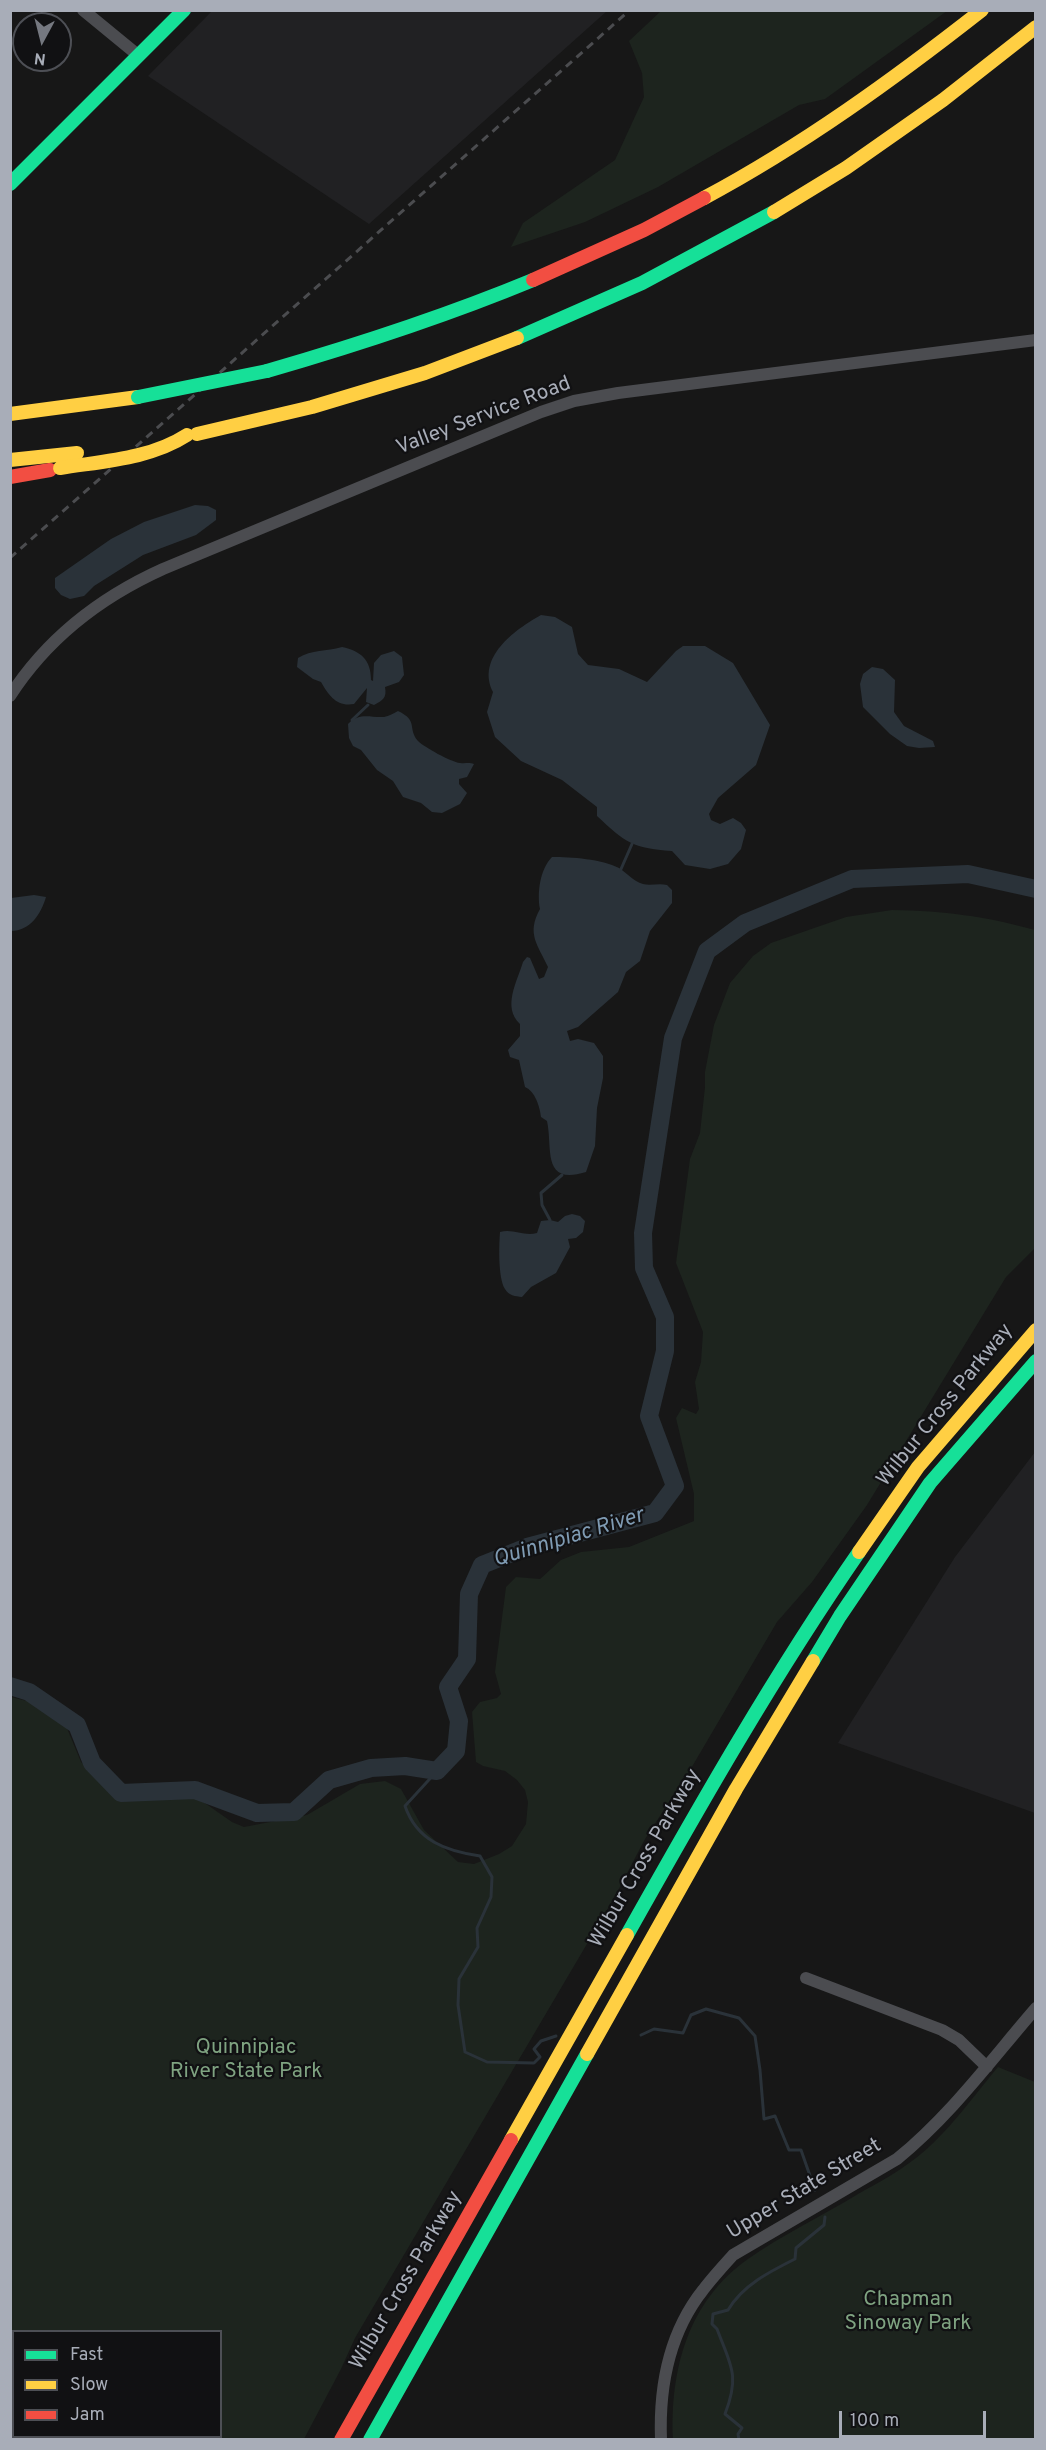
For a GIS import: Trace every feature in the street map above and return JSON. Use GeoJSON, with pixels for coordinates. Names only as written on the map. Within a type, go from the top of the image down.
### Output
{"type":"FeatureCollection","features":[{"type":"Feature","properties":{"kind":"main road"},"geometry":{"type":"LineString","coordinates":[[10,184],[184,10]]}},
{"type":"Feature","properties":{"kind":"main road"},"geometry":{"type":"LineString","coordinates":[[10,414],[138,397],[267,371],[363,344],[472,307],[578,263],[659,225],[748,175],[821,130],[892,81],[982,10]]}},
{"type":"Feature","properties":{"kind":"main road"},"geometry":{"type":"LineString","coordinates":[[10,460],[77,453],[192,434],[306,409],[434,370],[545,328],[648,282],[744,232],[852,165],[946,99],[1035,27]]}},
{"type":"Feature","properties":{"kind":"main road"},"geometry":{"type":"LineString","coordinates":[[10,477],[149,453],[170,446],[192,434]]}},
{"type":"Feature","properties":{"kind":"main road","name":"Wilbur Cross Parkway"},"geometry":{"type":"LineString","coordinates":[[340,2439],[711,1786],[816,1615],[918,1467],[1035,1330]]}},
{"type":"Feature","properties":{"kind":"main road","name":"Wilbur Cross Parkway"},"geometry":{"type":"LineString","coordinates":[[370,2439],[736,1789],[840,1616],[930,1483],[1035,1361]]}},
{"type":"Feature","properties":{"kind":"street"},"geometry":{"type":"LineString","coordinates":[[83,10],[139,56]]}},
{"type":"Feature","properties":{"kind":"street","name":"Valley Service Road"},"geometry":{"type":"LineString","coordinates":[[10,696],[32,665],[66,629],[90,609],[124,588],[163,569],[459,445],[566,404],[618,393],[1035,340]]}},
{"type":"Feature","properties":{"kind":"street"},"geometry":{"type":"LineString","coordinates":[[806,1978],[942,2030],[959,2040],[987,2067]]}},
{"type":"Feature","properties":{"kind":"street","name":"Upper State Street"},"geometry":{"type":"LineString","coordinates":[[661,2439],[660,2407],[664,2374],[675,2341],[701,2291],[733,2255],[897,2159],[944,2116],[1035,2008]]}},
{"type":"Feature","properties":{"kind":"shaded area"},"geometry":{"type":"Polygon","coordinates":[[[212,11],[607,11],[369,224],[148,76],[212,11]]]}},
{"type":"Feature","properties":{"kind":"shaded area"},"geometry":{"type":"Polygon","coordinates":[[[195,505],[208,506],[216,510],[216,520],[196,535],[143,555],[94,586],[84,596],[70,599],[61,595],[55,588],[55,578],[111,539],[144,522],[195,505]]]}},
{"type":"Feature","properties":{"kind":"shaded area"},"geometry":{"type":"Polygon","coordinates":[[[541,615],[555,617],[572,627],[578,654],[588,665],[619,669],[647,682],[683,646],[705,646],[733,663],[770,725],[756,765],[718,798],[709,814],[711,820],[720,824],[733,818],[746,830],[741,849],[728,864],[710,869],[685,865],[672,851],[630,843],[597,816],[597,807],[562,780],[521,761],[495,737],[487,712],[493,692],[489,680],[494,657],[509,637],[541,615]]]}},
{"type":"Feature","properties":{"kind":"shaded area"},"geometry":{"type":"Polygon","coordinates":[[[342,647],[355,651],[364,658],[373,681],[374,663],[381,655],[394,651],[402,657],[404,675],[399,682],[385,687],[384,698],[374,705],[366,702],[367,688],[354,704],[338,702],[330,696],[321,682],[297,667],[298,658],[303,655],[342,647]]]}},
{"type":"Feature","properties":{"kind":"shaded area"},"geometry":{"type":"Polygon","coordinates":[[[872,667],[883,669],[895,680],[894,712],[904,726],[933,741],[935,747],[907,746],[890,734],[863,707],[860,684],[863,674],[872,667]]]}},
{"type":"Feature","properties":{"kind":"shaded area"},"geometry":{"type":"Polygon","coordinates":[[[398,711],[411,721],[413,732],[421,744],[450,760],[474,764],[467,777],[459,779],[459,784],[467,793],[460,804],[442,813],[432,812],[421,803],[403,797],[393,781],[377,770],[361,750],[353,746],[349,738],[348,724],[352,720],[361,717],[384,717],[398,711]]]}},
{"type":"Feature","properties":{"kind":"shaded area"},"geometry":{"type":"Polygon","coordinates":[[[552,857],[604,862],[619,868],[639,883],[667,885],[672,890],[672,903],[650,931],[640,961],[626,972],[618,992],[578,1027],[567,1031],[570,1041],[578,1039],[594,1043],[603,1056],[603,1078],[597,1108],[595,1146],[586,1172],[572,1175],[562,1174],[555,1169],[550,1153],[547,1121],[541,1117],[534,1096],[525,1087],[519,1060],[510,1057],[508,1050],[520,1036],[520,1024],[512,1010],[511,1002],[523,962],[527,957],[530,958],[539,979],[544,977],[548,967],[537,946],[534,926],[540,909],[539,889],[542,875],[552,857]]]}},
{"type":"Feature","properties":{"kind":"shaded area"},"geometry":{"type":"Polygon","coordinates":[[[34,895],[46,897],[38,915],[24,928],[11,931],[11,898],[34,895]]]}},
{"type":"Feature","properties":{"kind":"shaded area"},"geometry":{"type":"Polygon","coordinates":[[[572,1214],[580,1216],[585,1221],[583,1232],[576,1238],[568,1239],[570,1247],[556,1273],[531,1287],[522,1297],[508,1293],[500,1270],[500,1232],[537,1233],[541,1221],[558,1222],[572,1214]]]}},
{"type":"Feature","properties":{"kind":"shaded area"},"geometry":{"type":"Polygon","coordinates":[[[1035,1452],[1035,1813],[838,1743],[955,1557],[1035,1452]]]}},
{"type":"Feature","properties":{"kind":"green space"},"geometry":{"type":"Polygon","coordinates":[[[661,11],[947,11],[825,99],[799,105],[658,187],[585,222],[511,247],[523,223],[615,160],[644,97],[642,73],[629,41],[661,11]]]}},
{"type":"Feature","properties":{"kind":"green space","name":"Quinnipiac River State Park"},"geometry":{"type":"Polygon","coordinates":[[[892,910],[964,915],[1035,930],[1035,1248],[1006,1277],[867,1505],[812,1582],[777,1622],[693,1765],[645,1839],[614,1898],[355,2338],[304,2439],[11,2439],[11,1697],[51,1707],[64,1721],[81,1762],[119,1792],[149,1794],[174,1791],[199,1799],[232,1822],[244,1827],[307,1815],[360,1784],[385,1781],[401,1789],[424,1830],[458,1862],[474,1864],[512,1846],[526,1824],[528,1802],[525,1790],[505,1771],[476,1762],[472,1712],[480,1702],[497,1698],[501,1694],[495,1672],[506,1587],[516,1577],[540,1579],[561,1560],[581,1552],[629,1547],[694,1521],[694,1494],[676,1418],[682,1408],[696,1414],[699,1409],[695,1382],[701,1362],[703,1332],[676,1263],[690,1159],[700,1133],[705,1072],[714,1025],[730,983],[753,956],[771,943],[846,917],[892,910]]]}},
{"type":"Feature","properties":{"kind":"green space","name":"Chapman Sinoway Park"},"geometry":{"type":"Polygon","coordinates":[[[998,2067],[1035,2082],[1035,2439],[673,2439],[675,2388],[687,2339],[697,2316],[727,2276],[761,2250],[888,2177],[916,2158],[949,2126],[998,2067]]]}},
{"type":"Feature","properties":{"kind":"waterway"},"geometry":{"type":"LineString","coordinates":[[352,720],[368,705]]}},
{"type":"Feature","properties":{"kind":"waterway"},"geometry":{"type":"LineString","coordinates":[[621,869],[632,844]]}},
{"type":"Feature","properties":{"kind":"waterway","name":"Quinnipiac River"},"geometry":{"type":"LineString","coordinates":[[10,1686],[29,1692],[77,1725],[92,1763],[121,1793],[195,1790],[257,1813],[294,1812],[329,1780],[371,1768],[405,1766],[437,1771],[456,1751],[459,1721],[448,1687],[467,1659],[469,1594],[482,1565],[527,1547],[655,1513],[675,1486],[649,1416],[665,1351],[665,1317],[644,1268],[643,1233],[673,1038],[707,951],[745,923],[852,879],[968,874],[1036,889]]}},
{"type":"Feature","properties":{"kind":"waterway"},"geometry":{"type":"LineString","coordinates":[[550,1220],[542,1205],[541,1193],[562,1175]]}},
{"type":"Feature","properties":{"kind":"waterway"},"geometry":{"type":"LineString","coordinates":[[437,1771],[405,1806],[410,1818],[417,1828],[434,1842],[456,1851],[480,1856],[492,1877],[491,1897],[477,1928],[478,1947],[459,1979],[458,2005],[465,2052],[487,2062],[534,2063],[540,2057],[534,2049],[541,2041],[556,2036]]}},
{"type":"Feature","properties":{"kind":"waterway"},"geometry":{"type":"LineString","coordinates":[[641,2035],[654,2029],[683,2033],[691,2015],[706,2009],[739,2018],[755,2036],[764,2119],[775,2116],[789,2150],[801,2150],[815,2190]]}},
{"type":"Feature","properties":{"kind":"waterway"},"geometry":{"type":"LineString","coordinates":[[739,2440],[738,2434],[742,2428],[725,2414],[732,2389],[732,2371],[717,2329],[712,2324],[713,2314],[728,2310],[749,2286],[795,2259],[796,2248],[824,2225],[825,2217]]}},
{"type":"Feature","properties":{"kind":"railway"},"geometry":{"type":"LineString","coordinates":[[10,558],[630,10]]}},
{"type":"Feature","properties":{"kind":"traffic: fast"},"geometry":{"type":"LineString","coordinates":[[10,184],[184,10]]}},
{"type":"Feature","properties":{"kind":"traffic: fast"},"geometry":{"type":"LineString","coordinates":[[517,338],[642,283],[774,212]]}},
{"type":"Feature","properties":{"kind":"traffic: fast"},"geometry":{"type":"LineString","coordinates":[[267,371],[401,329],[533,280]]}},
{"type":"Feature","properties":{"kind":"traffic: fast"},"geometry":{"type":"LineString","coordinates":[[138,397],[267,371]]}},
{"type":"Feature","properties":{"kind":"traffic: fast"},"geometry":{"type":"LineString","coordinates":[[813,1661],[840,1616],[930,1483],[1036,1361]]}},
{"type":"Feature","properties":{"kind":"traffic: fast"},"geometry":{"type":"LineString","coordinates":[[627,1935],[767,1693],[859,1552]]}},
{"type":"Feature","properties":{"kind":"traffic: fast"},"geometry":{"type":"LineString","coordinates":[[370,2440],[587,2054]]}},
{"type":"Feature","properties":{"kind":"traffic: slow"},"geometry":{"type":"LineString","coordinates":[[704,198],[777,156],[847,110],[982,10]]}},
{"type":"Feature","properties":{"kind":"traffic: slow"},"geometry":{"type":"LineString","coordinates":[[774,212],[846,168],[943,100],[1036,27]]}},
{"type":"Feature","properties":{"kind":"traffic: slow"},"geometry":{"type":"LineString","coordinates":[[197,434],[312,407],[425,373],[517,338]]}},
{"type":"Feature","properties":{"kind":"traffic: slow"},"geometry":{"type":"LineString","coordinates":[[10,414],[138,397]]}},
{"type":"Feature","properties":{"kind":"traffic: slow"},"geometry":{"type":"LineString","coordinates":[[60,468],[142,454],[173,443],[187,435]]}},
{"type":"Feature","properties":{"kind":"traffic: slow"},"geometry":{"type":"LineString","coordinates":[[10,460],[77,453]]}},
{"type":"Feature","properties":{"kind":"traffic: slow"},"geometry":{"type":"LineString","coordinates":[[859,1552],[918,1467],[1036,1330]]}},
{"type":"Feature","properties":{"kind":"traffic: slow"},"geometry":{"type":"LineString","coordinates":[[587,2054],[736,1789],[813,1661]]}},
{"type":"Feature","properties":{"kind":"traffic: slow"},"geometry":{"type":"LineString","coordinates":[[511,2140],[627,1935]]}},
{"type":"Feature","properties":{"kind":"traffic: jam"},"geometry":{"type":"LineString","coordinates":[[533,280],[644,230],[704,198]]}},
{"type":"Feature","properties":{"kind":"traffic: jam"},"geometry":{"type":"LineString","coordinates":[[10,477],[50,470]]}},
{"type":"Feature","properties":{"kind":"traffic: jam"},"geometry":{"type":"LineString","coordinates":[[341,2440],[511,2140]]}}]}
